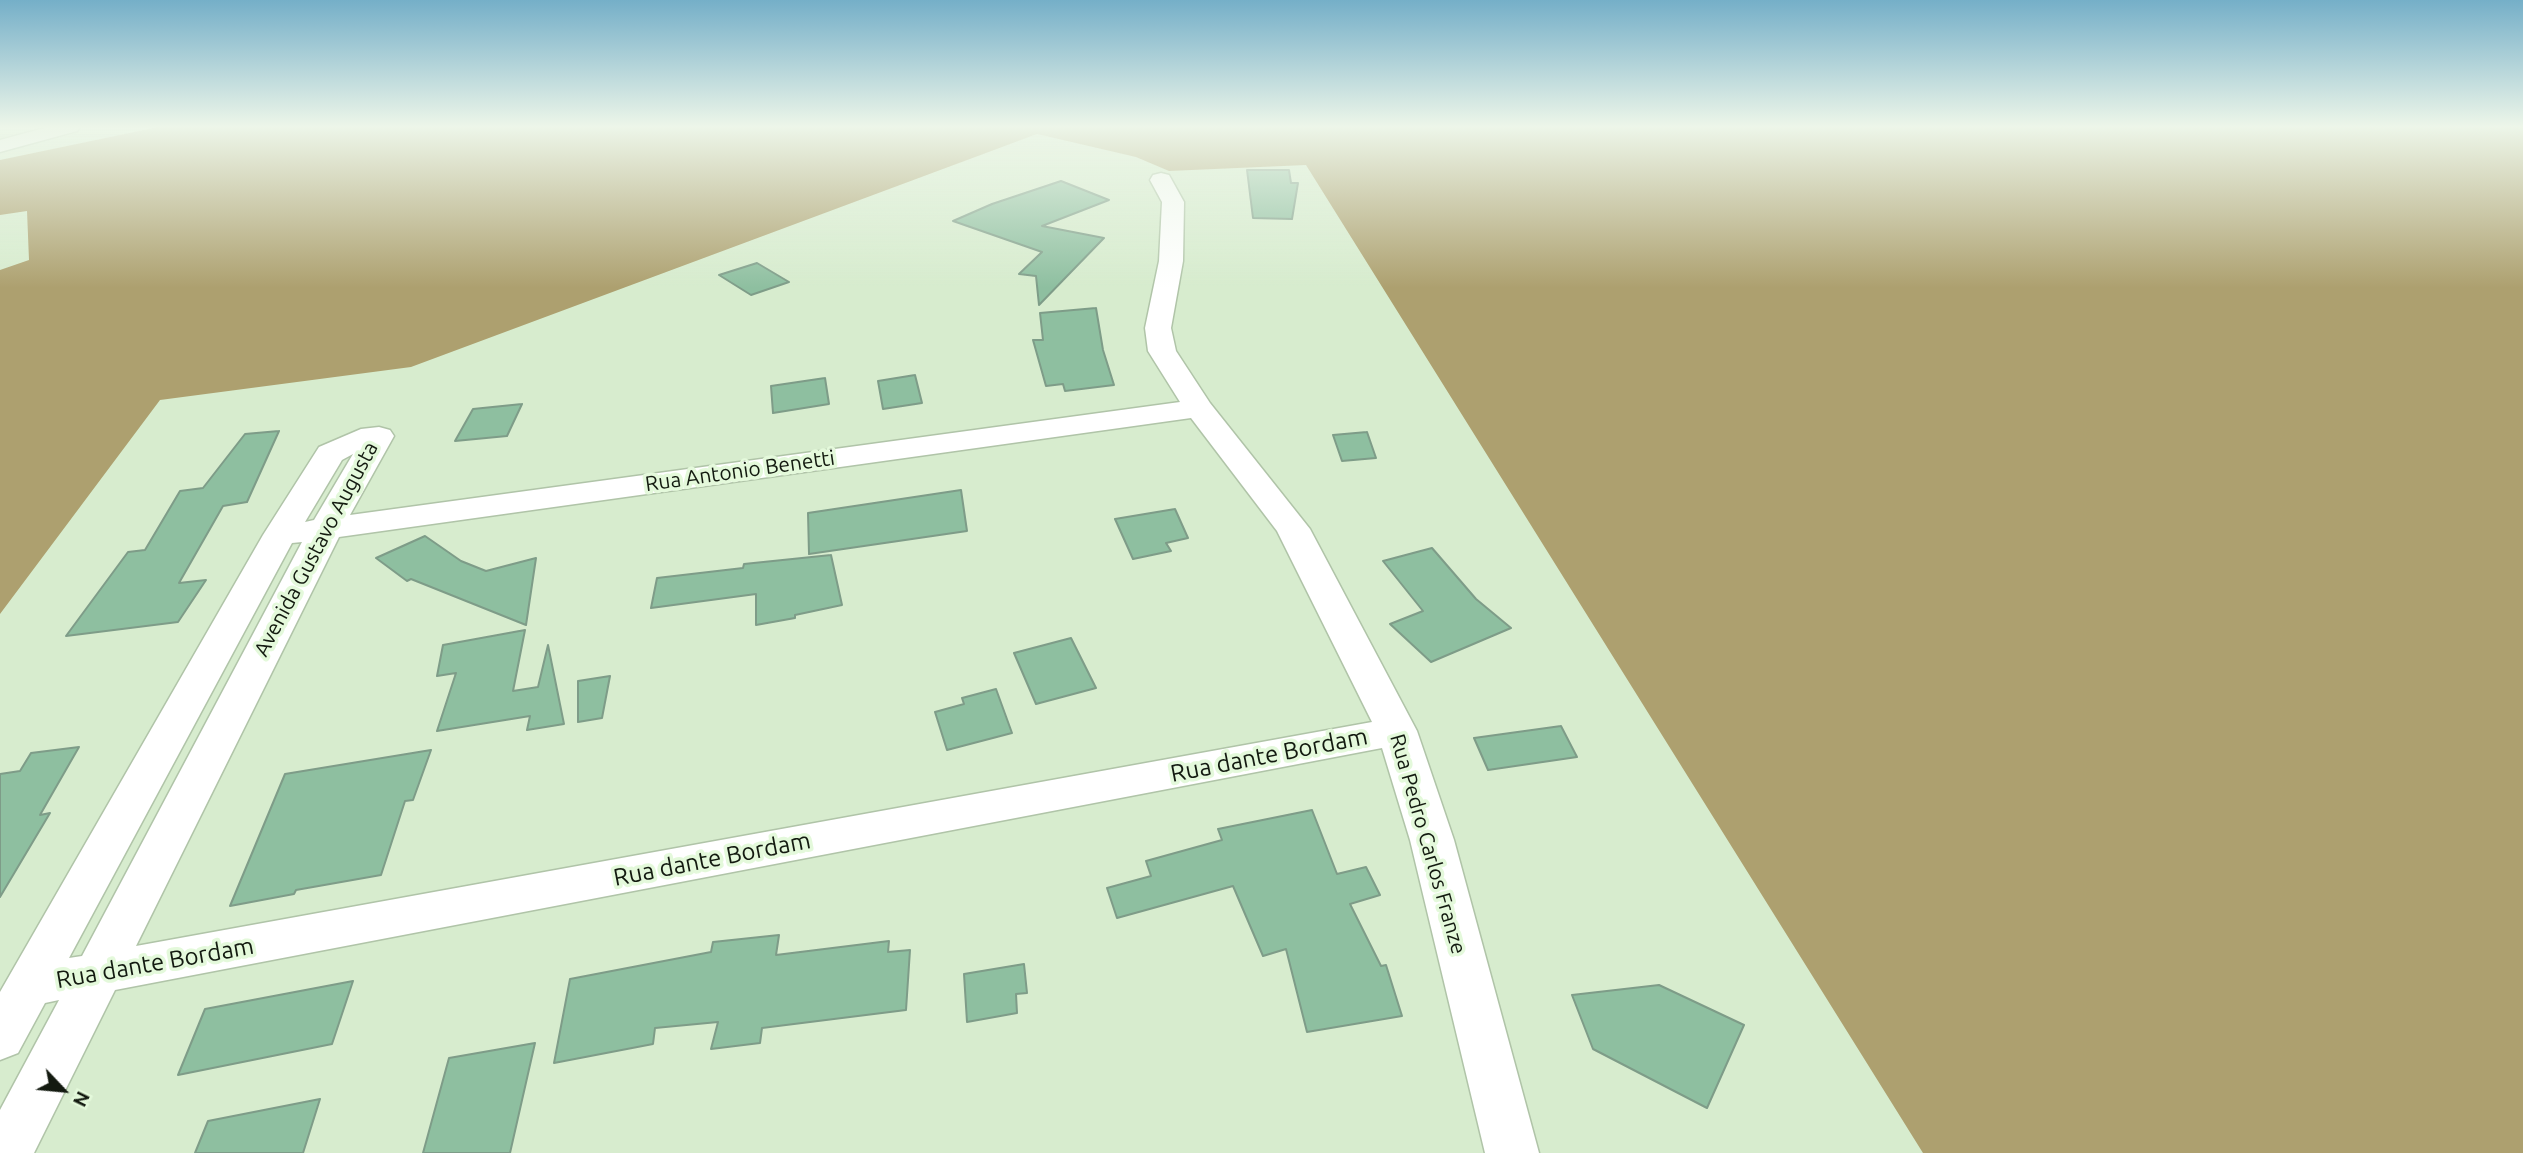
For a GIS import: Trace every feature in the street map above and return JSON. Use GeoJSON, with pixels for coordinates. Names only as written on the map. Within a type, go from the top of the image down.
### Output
{"type":"FeatureCollection","features":[{"type":"Feature","properties":{"kind":"street","name":"Rua Pedro Carlos Franze"},"geometry":{"type":"LineString","coordinates":[[1161,181],[1173,202],[1171,261],[1158,328],[1162,351],[1199,408],[1293,529],[1397,731],[1432,841],[1512,1153]]}},
{"type":"Feature","properties":{"kind":"street","name":"Rua Antonio Benetti"},"geometry":{"type":"LineString","coordinates":[[280,535],[1199,408]]}},
{"type":"Feature","properties":{"kind":"street","name":"Avenida Gustavo Augusta"},"geometry":{"type":"LineString","coordinates":[[0,1038],[280,535],[330,454],[361,438],[379,436],[327,529],[6,1153]]}},
{"type":"Feature","properties":{"kind":"street","name":"Rua dante Bordam"},"geometry":{"type":"LineString","coordinates":[[27,986],[1397,731]]}},
{"type":"Feature","properties":{"kind":"shaded area"},"geometry":{"type":"Polygon","coordinates":[[[0,181],[911,181],[411,367],[160,400],[0,614],[0,270],[29,260],[27,211],[0,215],[0,181]]]}},
{"type":"Feature","properties":{"kind":"shaded area"},"geometry":{"type":"Polygon","coordinates":[[[1316,181],[2523,181],[2523,1153],[1923,1153],[1316,181]]]}},
{"type":"Feature","properties":{"kind":"building"},"geometry":{"type":"Polygon","coordinates":[[[1061,181],[1109,200],[1042,226],[1104,238],[1039,305],[1036,276],[1019,274],[1042,252],[953,221],[992,204],[1061,181]]]}},
{"type":"Feature","properties":{"kind":"building"},"geometry":{"type":"Polygon","coordinates":[[[1248,181],[1298,183],[1292,219],[1253,218],[1248,181]]]}},
{"type":"Feature","properties":{"kind":"building"},"geometry":{"type":"Polygon","coordinates":[[[757,263],[789,282],[751,295],[719,275],[757,263]]]}},
{"type":"Feature","properties":{"kind":"building"},"geometry":{"type":"Polygon","coordinates":[[[1096,308],[1103,350],[1114,385],[1065,391],[1063,384],[1046,386],[1033,340],[1043,340],[1040,313],[1096,308]]]}},
{"type":"Feature","properties":{"kind":"building"},"geometry":{"type":"Polygon","coordinates":[[[915,375],[922,403],[883,409],[878,381],[915,375]]]}},
{"type":"Feature","properties":{"kind":"building"},"geometry":{"type":"Polygon","coordinates":[[[825,378],[829,404],[773,413],[771,386],[825,378]]]}},
{"type":"Feature","properties":{"kind":"building"},"geometry":{"type":"Polygon","coordinates":[[[522,404],[507,436],[455,441],[473,409],[522,404]]]}},
{"type":"Feature","properties":{"kind":"building"},"geometry":{"type":"Polygon","coordinates":[[[279,431],[247,502],[223,506],[179,583],[206,580],[178,622],[66,636],[128,552],[145,550],[180,491],[203,488],[245,434],[279,431]]]}},
{"type":"Feature","properties":{"kind":"building"},"geometry":{"type":"Polygon","coordinates":[[[1367,432],[1376,458],[1342,461],[1333,435],[1367,432]]]}},
{"type":"Feature","properties":{"kind":"building"},"geometry":{"type":"Polygon","coordinates":[[[961,490],[967,531],[809,554],[808,513],[961,490]]]}},
{"type":"Feature","properties":{"kind":"building"},"geometry":{"type":"Polygon","coordinates":[[[1175,509],[1188,538],[1166,543],[1171,551],[1133,559],[1115,519],[1175,509]]]}},
{"type":"Feature","properties":{"kind":"building"},"geometry":{"type":"Polygon","coordinates":[[[425,536],[461,561],[486,571],[536,558],[526,625],[411,579],[407,581],[376,558],[425,536]]]}},
{"type":"Feature","properties":{"kind":"building"},"geometry":{"type":"Polygon","coordinates":[[[1432,548],[1476,599],[1511,628],[1431,662],[1390,624],[1423,611],[1383,561],[1432,548]]]}},
{"type":"Feature","properties":{"kind":"building"},"geometry":{"type":"Polygon","coordinates":[[[831,555],[842,605],[756,625],[756,594],[651,608],[657,578],[743,568],[744,564],[831,555]]]}},
{"type":"Feature","properties":{"kind":"building"},"geometry":{"type":"Polygon","coordinates":[[[525,630],[513,691],[538,687],[548,645],[564,724],[527,730],[530,716],[437,731],[456,673],[437,676],[443,645],[525,630]]]}},
{"type":"Feature","properties":{"kind":"building"},"geometry":{"type":"Polygon","coordinates":[[[1071,638],[1096,688],[1036,704],[1014,653],[1071,638]]]}},
{"type":"Feature","properties":{"kind":"building"},"geometry":{"type":"Polygon","coordinates":[[[610,676],[602,718],[578,722],[578,681],[610,676]]]}},
{"type":"Feature","properties":{"kind":"building"},"geometry":{"type":"Polygon","coordinates":[[[996,689],[1012,733],[947,750],[935,712],[964,704],[962,698],[996,689]]]}},
{"type":"Feature","properties":{"kind":"building"},"geometry":{"type":"Polygon","coordinates":[[[1561,726],[1577,757],[1488,770],[1474,738],[1561,726]]]}},
{"type":"Feature","properties":{"kind":"building"},"geometry":{"type":"Polygon","coordinates":[[[79,747],[40,815],[50,813],[0,897],[0,774],[20,771],[31,753],[79,747]]]}},
{"type":"Feature","properties":{"kind":"building"},"geometry":{"type":"Polygon","coordinates":[[[431,750],[413,800],[405,801],[381,875],[296,890],[294,894],[230,906],[285,774],[431,750]]]}},
{"type":"Feature","properties":{"kind":"building"},"geometry":{"type":"Polygon","coordinates":[[[1312,810],[1337,874],[1366,867],[1380,895],[1350,904],[1381,966],[1386,965],[1402,1016],[1307,1032],[1286,949],[1263,956],[1233,886],[1117,918],[1107,888],[1151,876],[1146,861],[1222,840],[1218,829],[1312,810]]]}},
{"type":"Feature","properties":{"kind":"building"},"geometry":{"type":"Polygon","coordinates":[[[779,935],[776,955],[889,941],[888,952],[910,950],[906,1010],[762,1028],[760,1043],[711,1049],[718,1022],[655,1028],[653,1044],[554,1063],[570,979],[711,952],[713,942],[779,935]]]}},
{"type":"Feature","properties":{"kind":"building"},"geometry":{"type":"Polygon","coordinates":[[[1024,964],[1027,993],[1016,994],[1017,1013],[967,1022],[964,974],[1024,964]]]}},
{"type":"Feature","properties":{"kind":"building"},"geometry":{"type":"Polygon","coordinates":[[[353,981],[332,1044],[178,1075],[205,1009],[353,981]]]}},
{"type":"Feature","properties":{"kind":"building"},"geometry":{"type":"Polygon","coordinates":[[[1659,985],[1744,1025],[1707,1108],[1593,1049],[1572,995],[1659,985]]]}},
{"type":"Feature","properties":{"kind":"building"},"geometry":{"type":"Polygon","coordinates":[[[535,1043],[510,1153],[423,1153],[449,1058],[535,1043]]]}},
{"type":"Feature","properties":{"kind":"building"},"geometry":{"type":"Polygon","coordinates":[[[320,1099],[303,1153],[195,1153],[208,1121],[320,1099]]]}}]}
